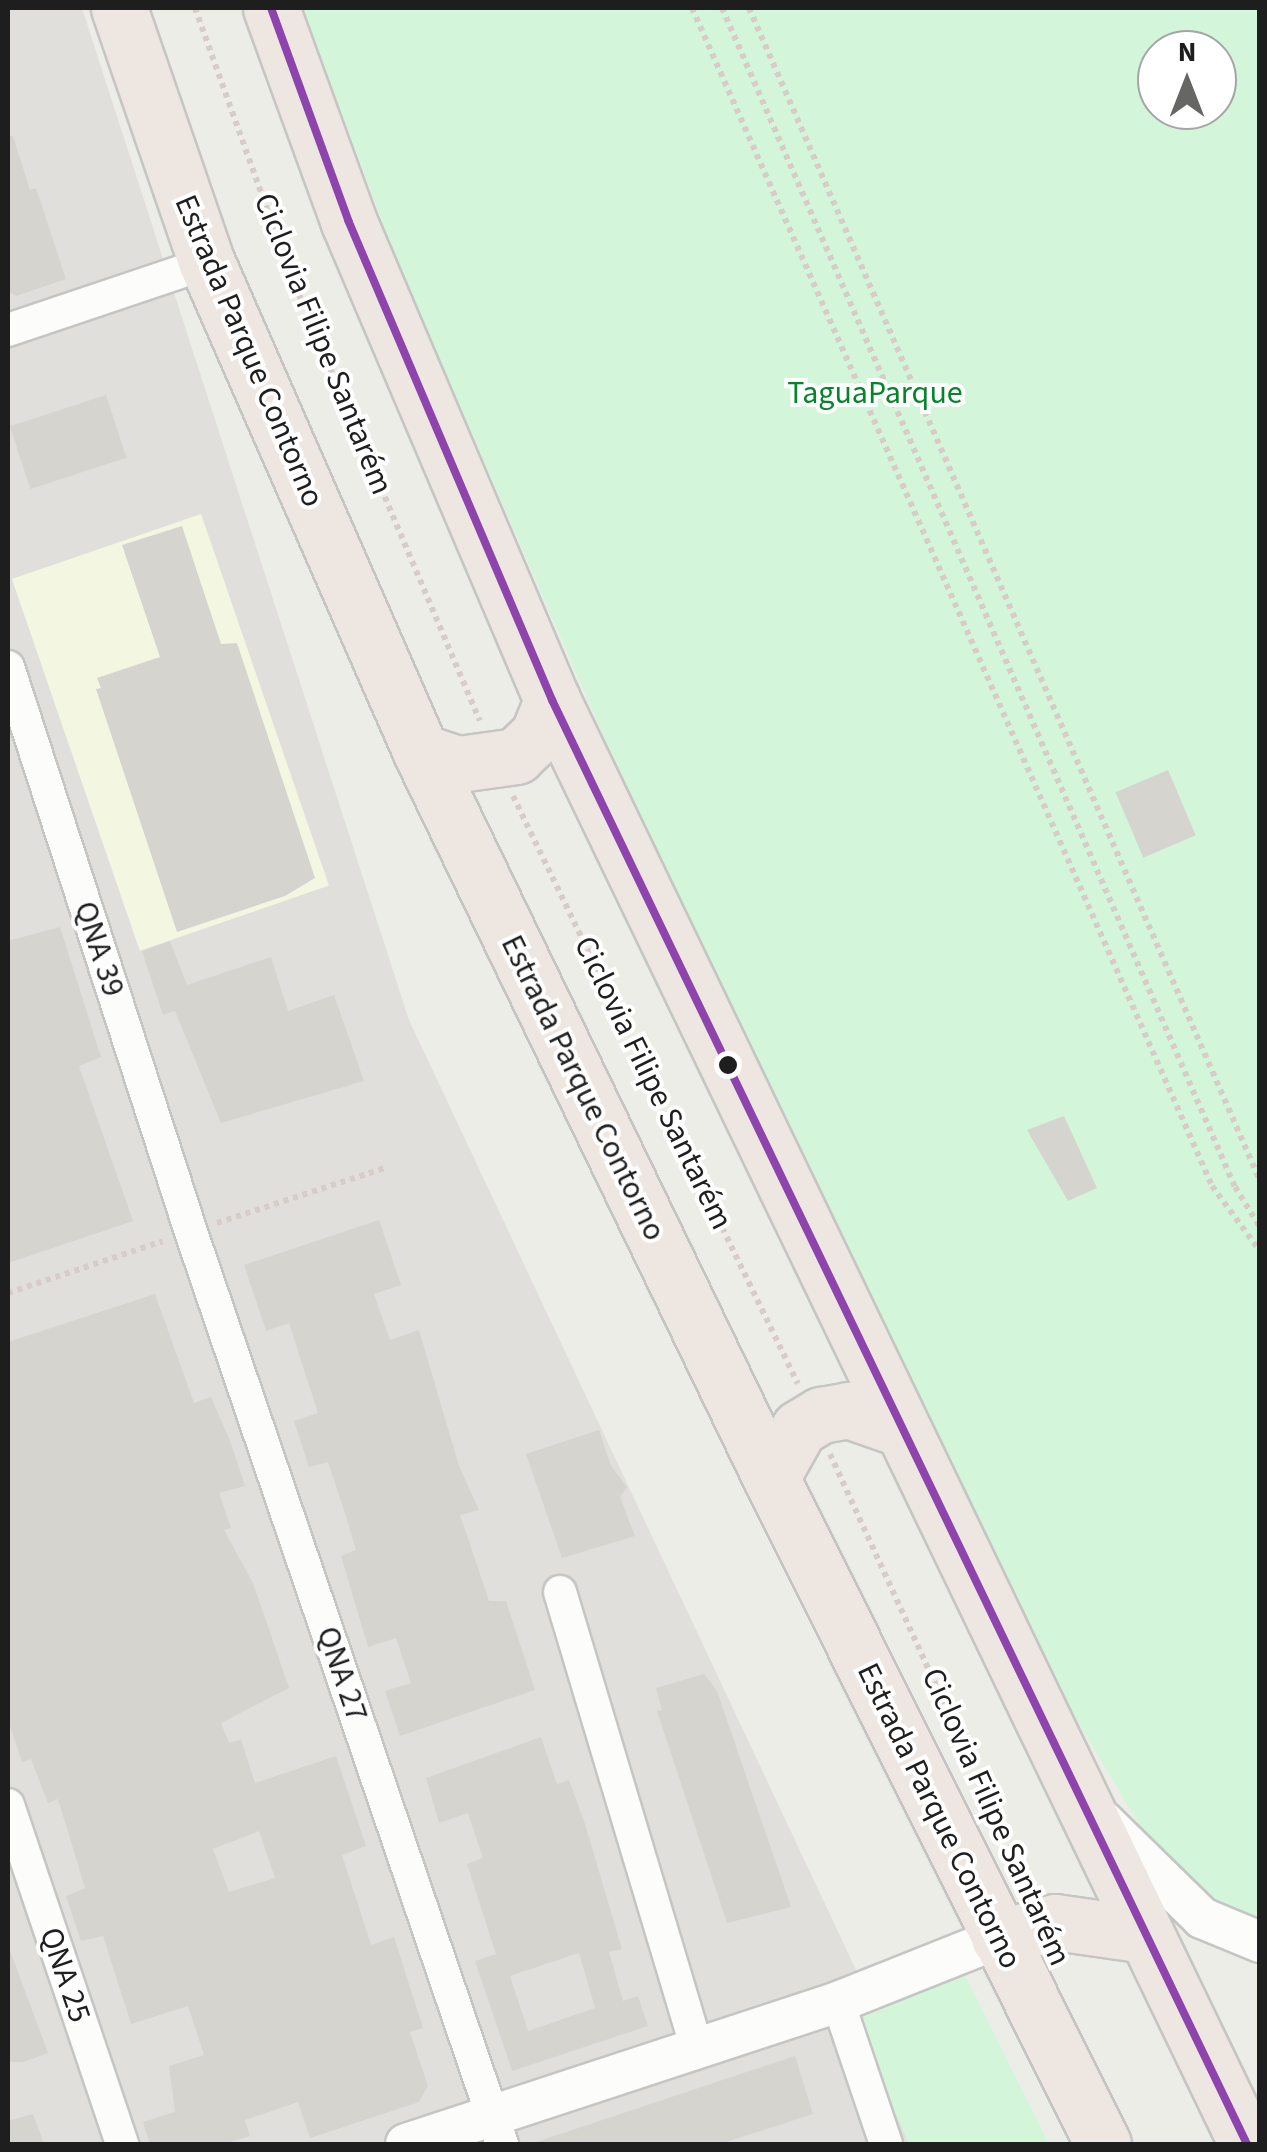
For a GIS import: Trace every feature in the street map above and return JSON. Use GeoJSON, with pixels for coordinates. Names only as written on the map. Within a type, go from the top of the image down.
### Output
{"type":"FeatureCollection","features":[{"type":"Feature","properties":{"kind":"highway","name":"Estrada Parque Contorno"},"geometry":{"type":"LineString","coordinates":[[119,8],[207,262],[421,752],[771,1478],[1022,1931],[1104,2144]]}},
{"type":"Feature","properties":{"kind":"highway"},"geometry":{"type":"LineString","coordinates":[[271,8],[348,220],[552,700],[1247,2144]]}},
{"type":"Feature","properties":{"kind":"highway"},"geometry":{"type":"LineString","coordinates":[[421,752],[459,764],[516,756],[538,734],[552,700]]}},
{"type":"Feature","properties":{"kind":"highway"},"geometry":{"type":"LineString","coordinates":[[771,1478],[792,1438],[814,1419],[848,1410],[902,1429]]}},
{"type":"Feature","properties":{"kind":"highway"},"geometry":{"type":"LineString","coordinates":[[1022,1931],[1086,1922],[1146,1935]]}},
{"type":"Feature","properties":{"kind":"street"},"geometry":{"type":"LineString","coordinates":[[8,330],[207,262]]}},
{"type":"Feature","properties":{"kind":"street","name":"QNA 39"},"geometry":{"type":"LineString","coordinates":[[8,667],[191,1232]]}},
{"type":"Feature","properties":{"kind":"street","name":"QNA 27"},"geometry":{"type":"LineString","coordinates":[[191,1232],[498,2130]]}},
{"type":"Feature","properties":{"kind":"street"},"geometry":{"type":"LineString","coordinates":[[560,1592],[696,2048]]}},
{"type":"Feature","properties":{"kind":"street"},"geometry":{"type":"LineString","coordinates":[[1085,1802],[1202,1918],[1260,1942]]}},
{"type":"Feature","properties":{"kind":"street","name":"QNA 25"},"geometry":{"type":"LineString","coordinates":[[8,1805],[122,2144]]}},
{"type":"Feature","properties":{"kind":"street"},"geometry":{"type":"LineString","coordinates":[[406,2144],[498,2130],[696,2048],[838,2002],[1022,1931]]}},
{"type":"Feature","properties":{"kind":"street"},"geometry":{"type":"LineString","coordinates":[[838,2002],[886,2144]]}},
{"type":"Feature","properties":{"kind":"path","name":"Ciclovia Filipe Santarém"},"geometry":{"type":"LineString","coordinates":[[195,8],[292,276],[497,761],[814,1419],[1022,1931]]}},
{"type":"Feature","properties":{"kind":"path"},"geometry":{"type":"LineString","coordinates":[[692,8],[1212,1186],[1260,1252]]}},
{"type":"Feature","properties":{"kind":"path"},"geometry":{"type":"LineString","coordinates":[[722,8],[1235,1187],[1260,1226]]}},
{"type":"Feature","properties":{"kind":"path"},"geometry":{"type":"LineString","coordinates":[[749,8],[1260,1181]]}},
{"type":"Feature","properties":{"kind":"path"},"geometry":{"type":"LineString","coordinates":[[8,1294],[384,1168]]}},
{"type":"Feature","properties":{"kind":"shaded area"},"geometry":{"type":"Polygon","coordinates":[[[8,8],[82,8],[409,1020],[938,2144],[8,2144],[8,8]]]}},
{"type":"Feature","properties":{"kind":"shaded area"},"geometry":{"type":"Polygon","coordinates":[[[201,514],[329,886],[140,951],[12,579],[201,514]]]}},
{"type":"Feature","properties":{"kind":"green space","name":"TaguaParque"},"geometry":{"type":"Polygon","coordinates":[[[303,8],[1259,8],[1259,1926],[1194,1893],[1149,1841],[1062,1695],[654,853],[393,251],[303,8]]]}},
{"type":"Feature","properties":{"kind":"green space"},"geometry":{"type":"Polygon","coordinates":[[[960,1965],[1049,2144],[909,2144],[850,2012],[960,1965]]]}},
{"type":"Feature","properties":{"kind":"building"},"geometry":{"type":"Polygon","coordinates":[[[8,136],[13,136],[30,190],[36,188],[66,279],[16,296],[8,291],[8,136]]]}},
{"type":"Feature","properties":{"kind":"building"},"geometry":{"type":"Polygon","coordinates":[[[106,395],[126,458],[30,489],[10,426],[106,395]]]}},
{"type":"Feature","properties":{"kind":"building"},"geometry":{"type":"Polygon","coordinates":[[[182,526],[221,644],[237,643],[315,878],[285,896],[177,932],[96,689],[101,688],[97,678],[160,657],[122,545],[182,526]]]}},
{"type":"Feature","properties":{"kind":"building"},"geometry":{"type":"Polygon","coordinates":[[[1168,770],[1196,835],[1143,858],[1116,792],[1168,770]]]}},
{"type":"Feature","properties":{"kind":"building"},"geometry":{"type":"Polygon","coordinates":[[[60,927],[101,1057],[79,1066],[133,1221],[8,1263],[8,941],[60,927]]]}},
{"type":"Feature","properties":{"kind":"building"},"geometry":{"type":"Polygon","coordinates":[[[170,941],[187,985],[271,957],[288,1011],[334,995],[364,1081],[221,1123],[175,1011],[163,1015],[142,951],[170,941]]]}},
{"type":"Feature","properties":{"kind":"building"},"geometry":{"type":"Polygon","coordinates":[[[1064,1116],[1097,1188],[1068,1201],[1027,1130],[1064,1116]]]}},
{"type":"Feature","properties":{"kind":"building"},"geometry":{"type":"Polygon","coordinates":[[[379,1220],[401,1285],[374,1294],[390,1340],[419,1330],[459,1466],[479,1510],[460,1515],[489,1601],[506,1601],[535,1690],[400,1736],[385,1691],[411,1683],[396,1638],[368,1647],[341,1556],[356,1550],[347,1520],[328,1462],[309,1467],[294,1421],[318,1413],[289,1323],[266,1331],[244,1265],[379,1220]]]}},
{"type":"Feature","properties":{"kind":"building"},"geometry":{"type":"Polygon","coordinates":[[[155,1294],[194,1403],[211,1397],[245,1486],[219,1493],[231,1528],[224,1530],[253,1583],[289,1688],[221,1723],[229,1743],[241,1739],[255,1783],[336,1756],[366,1846],[342,1855],[371,1945],[394,1937],[423,2028],[410,2032],[428,2086],[419,2102],[310,2138],[298,2102],[245,2120],[250,2136],[223,2144],[150,2144],[143,2122],[175,2112],[169,2066],[204,2055],[188,2006],[131,2024],[103,1936],[81,1941],[66,1896],[85,1888],[58,1799],[48,1803],[31,1759],[22,1762],[8,1720],[8,1342],[155,1294]],[[259,1831],[213,1849],[229,1892],[275,1878],[259,1831]]]}},
{"type":"Feature","properties":{"kind":"building"},"geometry":{"type":"Polygon","coordinates":[[[599,1430],[611,1466],[627,1487],[620,1497],[635,1536],[562,1558],[526,1454],[599,1430]]]}},
{"type":"Feature","properties":{"kind":"building"},"geometry":{"type":"Polygon","coordinates":[[[704,1674],[717,1691],[791,1907],[727,1923],[657,1711],[662,1710],[656,1688],[704,1674]]]}},
{"type":"Feature","properties":{"kind":"building"},"geometry":{"type":"Polygon","coordinates":[[[541,1737],[557,1784],[569,1780],[585,1824],[622,1949],[609,1952],[623,2001],[638,1996],[648,2026],[512,2071],[475,1961],[496,1954],[467,1864],[483,1858],[468,1813],[439,1823],[426,1778],[541,1737]],[[579,1953],[510,1976],[528,2031],[595,2008],[579,1953]]]}},
{"type":"Feature","properties":{"kind":"building"},"geometry":{"type":"Polygon","coordinates":[[[8,1945],[48,2053],[23,2062],[8,2062],[8,1945]]]}},
{"type":"Feature","properties":{"kind":"building"},"geometry":{"type":"Polygon","coordinates":[[[795,2056],[813,2114],[720,2144],[530,2144],[795,2056]]]}},
{"type":"Feature","properties":{"kind":"building"},"geometry":{"type":"Polygon","coordinates":[[[33,2114],[44,2144],[8,2144],[8,2121],[33,2114]]]}},
{"type":"Feature","properties":{"kind":"transit line"},"geometry":{"type":"LineString","coordinates":[[271,8],[348,220],[552,700],[1247,2144]]}}]}
